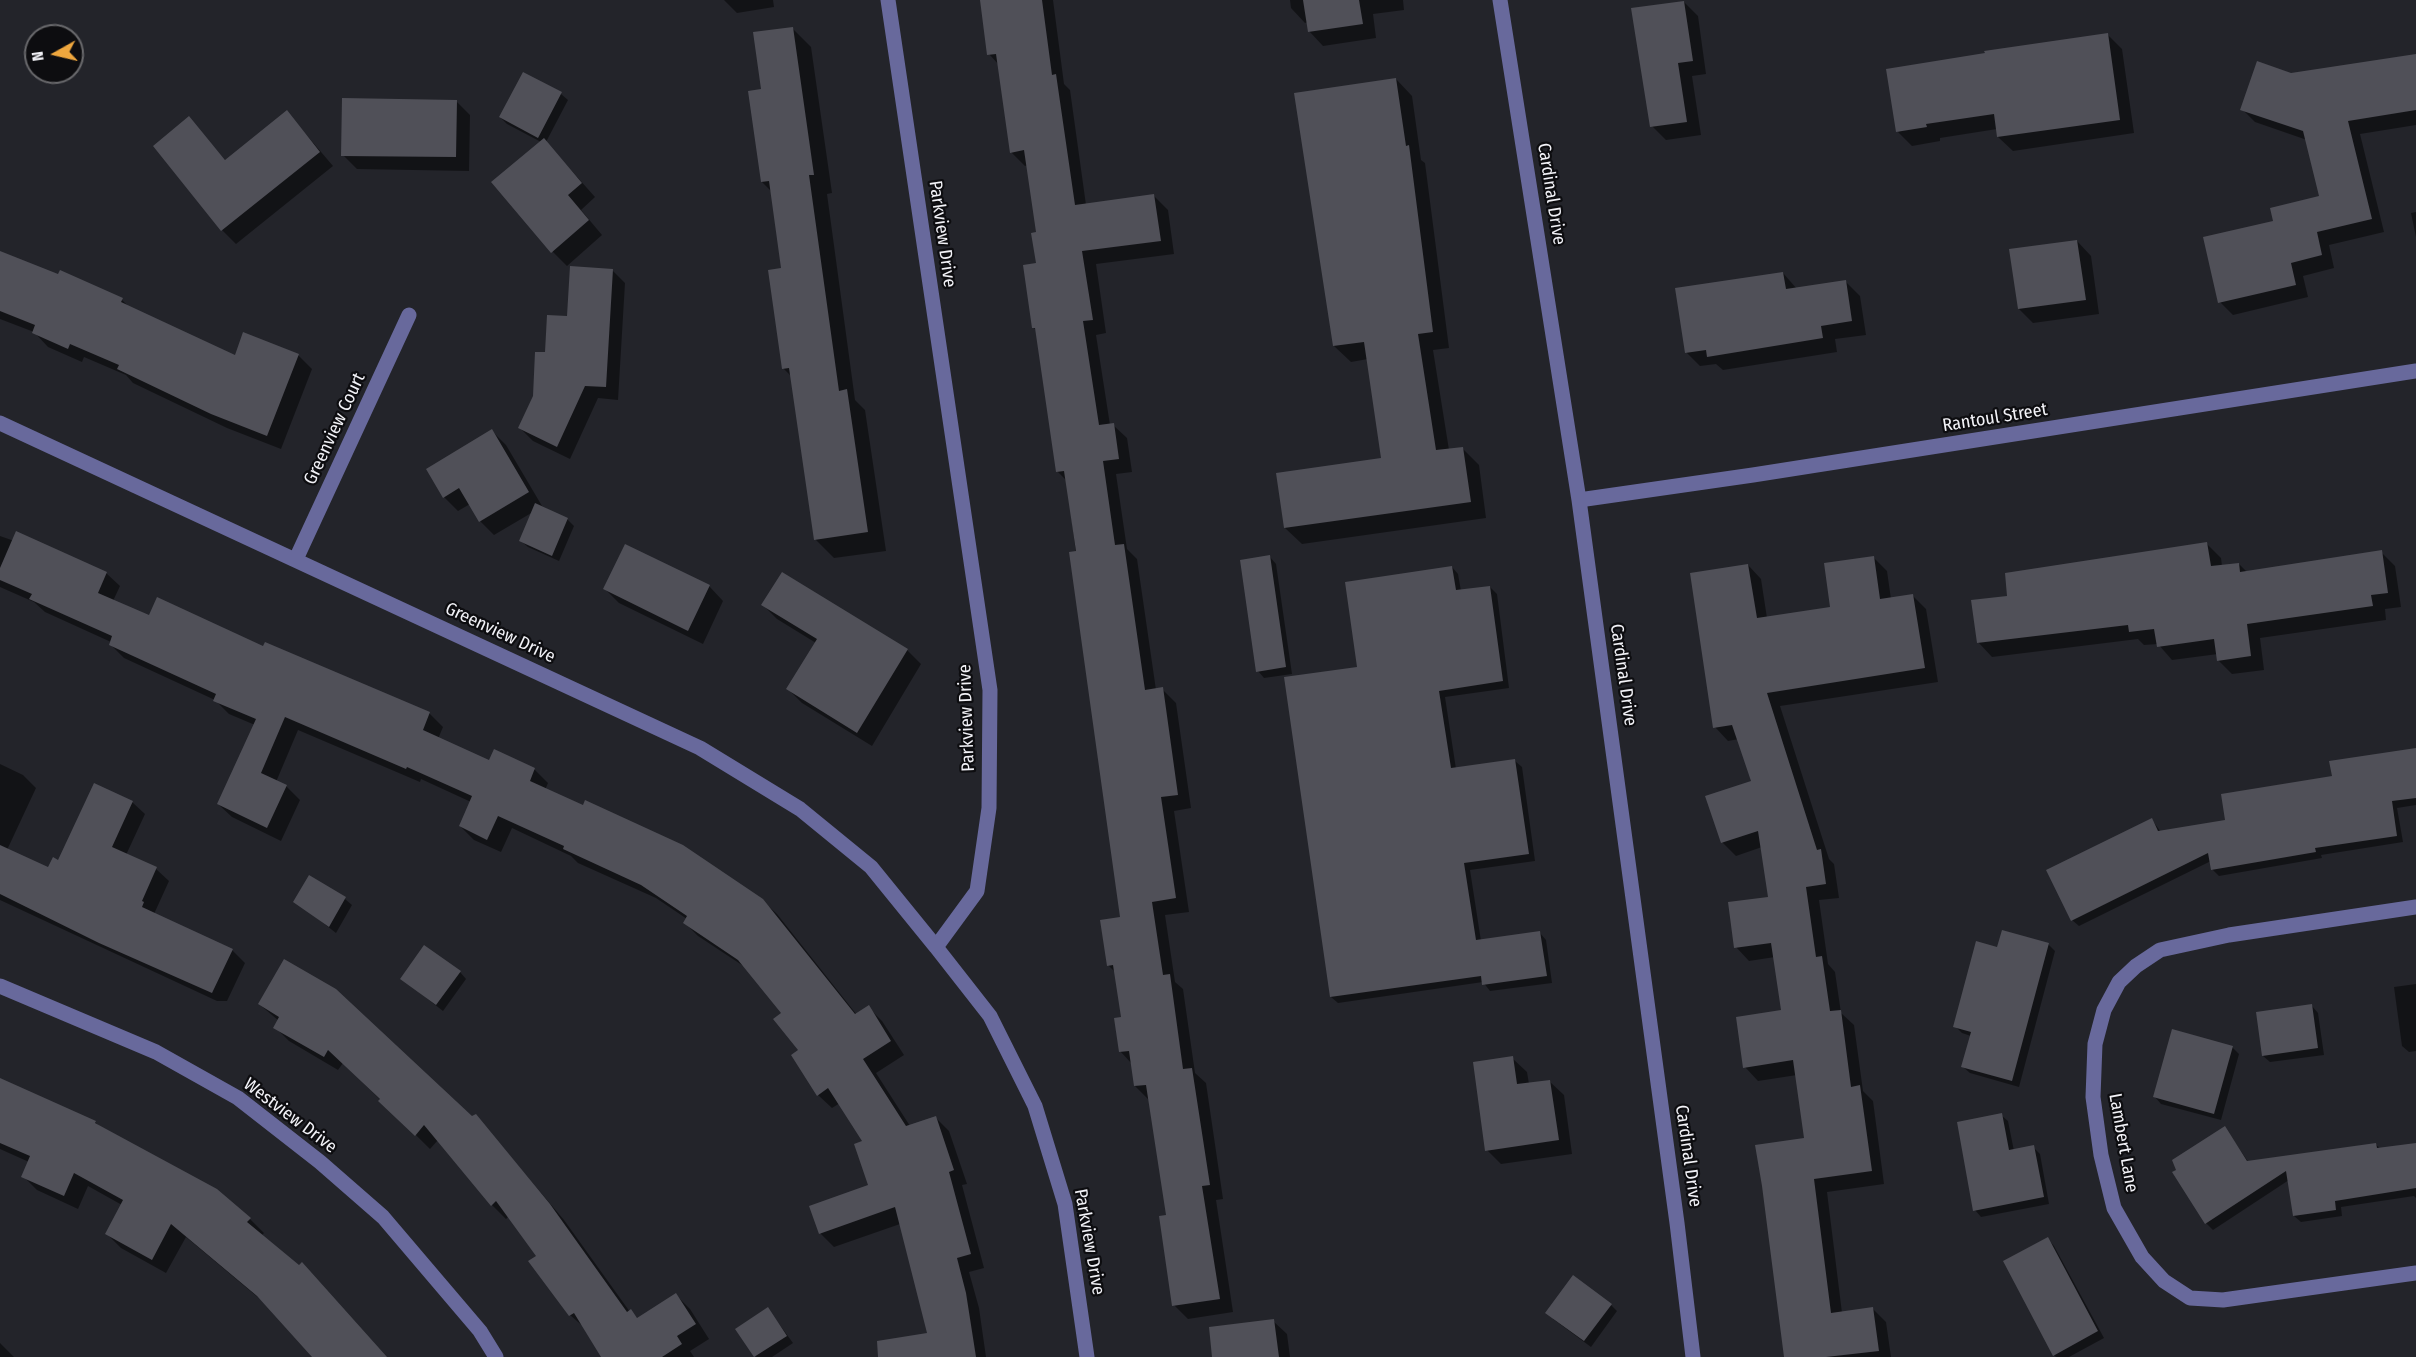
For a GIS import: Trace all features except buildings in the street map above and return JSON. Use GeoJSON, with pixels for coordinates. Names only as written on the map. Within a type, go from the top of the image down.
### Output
{"type":"FeatureCollection","features":[{"type":"Feature","properties":{"kind":"street","name":"Parkview Drive"},"geometry":{"type":"LineString","coordinates":[[888,0],[990,690],[989,807],[977,891],[936,947],[990,1016],[1035,1106],[1065,1204],[1087,1357]]}},
{"type":"Feature","properties":{"kind":"street","name":"Cardinal Drive"},"geometry":{"type":"LineString","coordinates":[[1500,0],[1579,500],[1677,1222],[1693,1357]]}},
{"type":"Feature","properties":{"kind":"street","name":"Greenview Court"},"geometry":{"type":"LineString","coordinates":[[296,559],[409,315]]}},
{"type":"Feature","properties":{"kind":"street","name":"Rantoul Street"},"geometry":{"type":"LineString","coordinates":[[1579,500],[1777,472],[2416,371]]}},
{"type":"Feature","properties":{"kind":"street","name":"Greenview Drive"},"geometry":{"type":"LineString","coordinates":[[0,423],[700,748],[800,809],[871,867],[936,947]]}},
{"type":"Feature","properties":{"kind":"street","name":"Lambert Lane"},"geometry":{"type":"LineString","coordinates":[[2416,907],[2229,935],[2160,950],[2136,966],[2119,982],[2104,1010],[2095,1044],[2093,1097],[2101,1155],[2114,1208],[2142,1257],[2164,1281],[2190,1298],[2223,1300],[2416,1273]]}},
{"type":"Feature","properties":{"kind":"street","name":"Westview Drive"},"geometry":{"type":"LineString","coordinates":[[0,986],[156,1052],[238,1098],[320,1162],[383,1217],[480,1330],[496,1357]]}}]}
